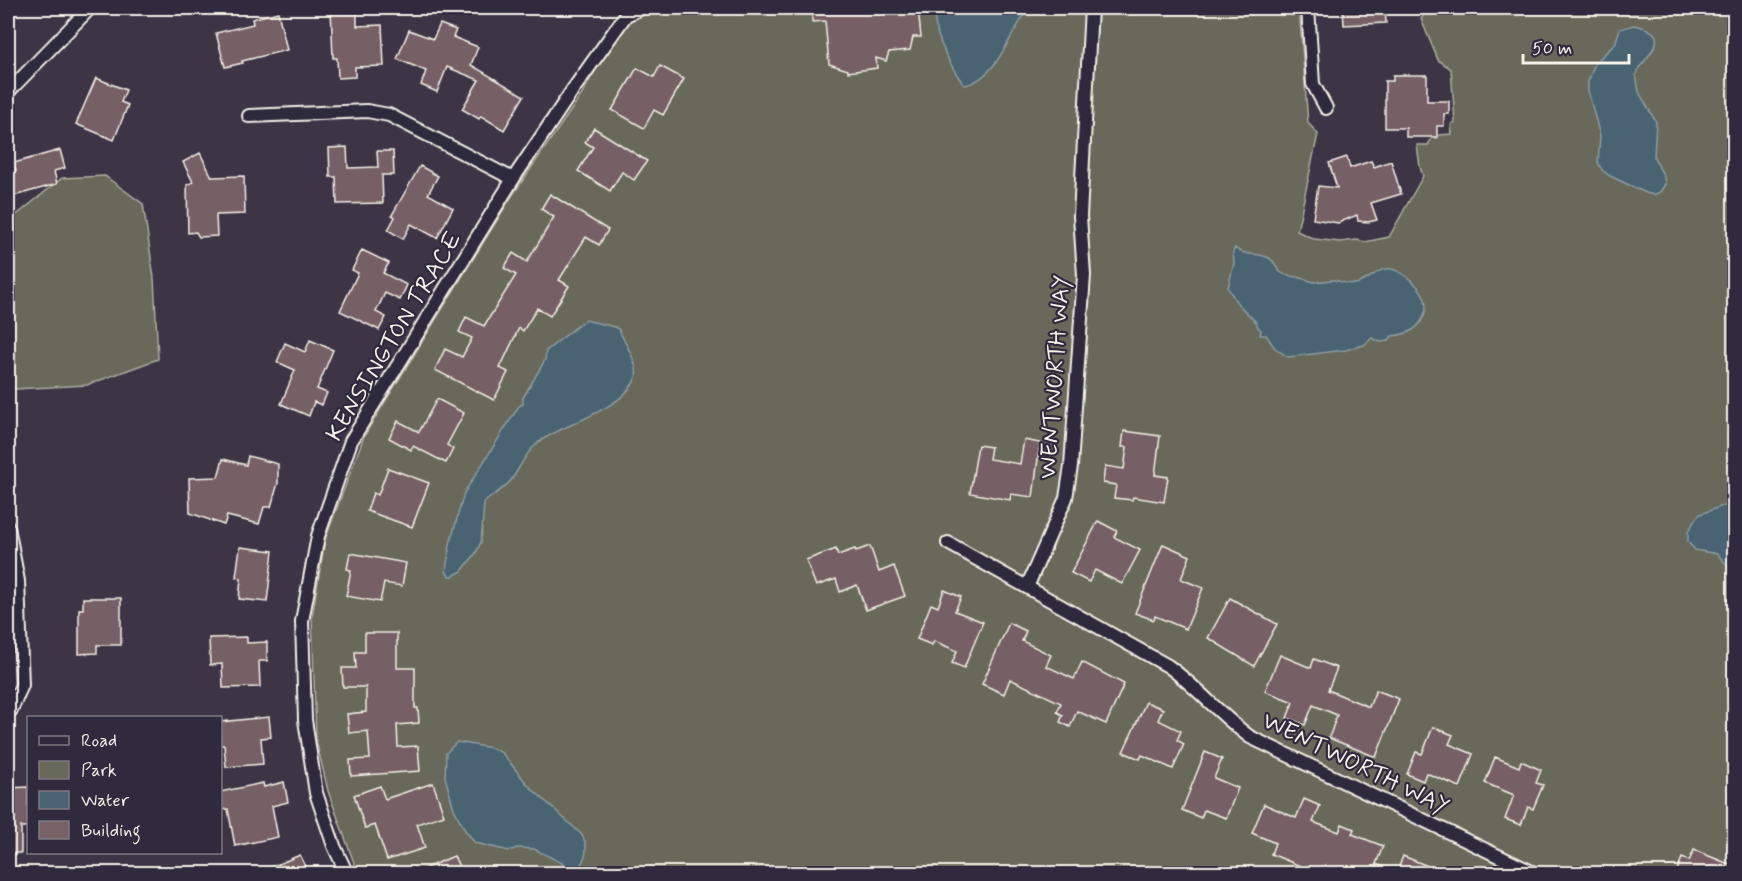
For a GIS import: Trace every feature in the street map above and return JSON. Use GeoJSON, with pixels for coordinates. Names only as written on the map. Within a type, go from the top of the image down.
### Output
{"type":"FeatureCollection","features":[{"type":"Feature","properties":{"kind":"street"},"geometry":{"type":"LineString","coordinates":[[8,92],[90,8]]}},
{"type":"Feature","properties":{"kind":"street","name":"KENSINGTON TRACE"},"geometry":{"type":"LineString","coordinates":[[347,873],[334,846],[316,793],[306,720],[302,621],[318,536],[351,441],[513,179],[626,15],[642,8]]}},
{"type":"Feature","properties":{"kind":"street","name":"WENTWORTH WAY"},"geometry":{"type":"LineString","coordinates":[[1091,8],[1080,216],[1084,275],[1071,465],[1066,498],[1027,587],[1168,666],[1189,681],[1228,721],[1250,737],[1536,873]]}},
{"type":"Feature","properties":{"kind":"street"},"geometry":{"type":"LineString","coordinates":[[1308,8],[1313,84],[1326,108]]}},
{"type":"Feature","properties":{"kind":"street"},"geometry":{"type":"LineString","coordinates":[[249,116],[367,111],[389,115],[513,179]]}},
{"type":"Feature","properties":{"kind":"street"},"geometry":{"type":"LineString","coordinates":[[8,527],[18,581],[22,685],[11,710]]}},
{"type":"Feature","properties":{"kind":"street"},"geometry":{"type":"LineString","coordinates":[[948,543],[1027,587]]}},
{"type":"Feature","properties":{"kind":"green space"},"geometry":{"type":"Polygon","coordinates":[[[650,8],[1299,8],[1308,123],[1318,134],[1297,231],[1314,239],[1365,242],[1389,237],[1423,176],[1417,145],[1428,145],[1432,138],[1452,134],[1451,125],[1455,122],[1451,69],[1438,60],[1421,19],[1429,8],[1734,8],[1734,873],[358,874],[328,791],[316,740],[312,617],[325,540],[364,436],[512,196],[582,94],[626,15],[650,8]]]}},
{"type":"Feature","properties":{"kind":"green space"},"geometry":{"type":"Polygon","coordinates":[[[105,176],[143,204],[154,278],[158,359],[87,385],[15,389],[8,384],[8,222],[62,178],[105,176]]]}},
{"type":"Feature","properties":{"kind":"water"},"geometry":{"type":"Polygon","coordinates":[[[934,8],[1030,8],[996,63],[978,80],[966,85],[958,76],[943,48],[936,27],[934,8]]]}},
{"type":"Feature","properties":{"kind":"water"},"geometry":{"type":"Polygon","coordinates":[[[1634,25],[1647,29],[1654,34],[1657,40],[1636,74],[1639,92],[1656,122],[1654,157],[1665,184],[1660,192],[1654,195],[1610,176],[1602,170],[1598,163],[1600,136],[1588,91],[1588,82],[1595,63],[1615,44],[1620,29],[1634,25]]]}},
{"type":"Feature","properties":{"kind":"water"},"geometry":{"type":"Polygon","coordinates":[[[1235,248],[1243,253],[1269,258],[1284,274],[1315,282],[1333,280],[1354,284],[1364,281],[1381,270],[1397,271],[1411,280],[1423,294],[1426,305],[1424,317],[1411,331],[1392,336],[1388,341],[1380,342],[1372,338],[1364,345],[1345,350],[1288,357],[1275,348],[1266,335],[1260,335],[1261,330],[1257,323],[1237,303],[1228,288],[1235,248]]]}},
{"type":"Feature","properties":{"kind":"water"},"geometry":{"type":"Polygon","coordinates":[[[585,320],[619,330],[636,371],[630,388],[621,398],[608,406],[550,435],[534,446],[509,483],[484,503],[481,542],[476,553],[462,571],[449,576],[446,571],[450,544],[464,493],[519,406],[523,404],[523,398],[545,360],[546,351],[585,320]]]}},
{"type":"Feature","properties":{"kind":"water"},"geometry":{"type":"Polygon","coordinates":[[[1723,506],[1734,506],[1734,572],[1717,554],[1695,550],[1688,542],[1688,532],[1696,518],[1700,514],[1723,506]]]}},
{"type":"Feature","properties":{"kind":"water"},"geometry":{"type":"Polygon","coordinates":[[[457,742],[492,748],[502,753],[528,785],[581,834],[586,851],[582,862],[575,870],[569,873],[562,863],[534,849],[517,848],[509,851],[475,843],[454,809],[445,777],[446,753],[457,742]]]}},
{"type":"Feature","properties":{"kind":"building"},"geometry":{"type":"Polygon","coordinates":[[[331,8],[346,8],[346,13],[357,13],[357,26],[382,25],[384,66],[355,67],[355,77],[338,78],[337,58],[333,58],[331,8]]]}},
{"type":"Feature","properties":{"kind":"building"},"geometry":{"type":"Polygon","coordinates":[[[812,8],[918,8],[921,37],[913,37],[910,50],[889,52],[886,61],[876,58],[877,68],[848,72],[848,70],[829,64],[825,21],[812,22],[812,8]]]}},
{"type":"Feature","properties":{"kind":"building"},"geometry":{"type":"Polygon","coordinates":[[[1343,8],[1385,8],[1386,23],[1344,25],[1343,8]]]}},
{"type":"Feature","properties":{"kind":"building"},"geometry":{"type":"Polygon","coordinates":[[[278,12],[287,50],[225,67],[216,33],[253,24],[252,19],[278,12]]]}},
{"type":"Feature","properties":{"kind":"building"},"geometry":{"type":"Polygon","coordinates":[[[440,24],[456,30],[453,37],[478,47],[471,65],[524,96],[504,130],[481,116],[479,119],[462,109],[479,80],[447,67],[437,92],[421,85],[426,71],[397,59],[409,30],[433,39],[440,24]]]}},
{"type":"Feature","properties":{"kind":"building"},"geometry":{"type":"Polygon","coordinates":[[[660,66],[684,79],[663,115],[654,110],[644,128],[612,110],[637,68],[654,77],[660,66]]]}},
{"type":"Feature","properties":{"kind":"building"},"geometry":{"type":"Polygon","coordinates":[[[1393,75],[1427,75],[1427,101],[1449,101],[1449,114],[1444,114],[1444,126],[1437,126],[1437,137],[1406,137],[1406,128],[1385,128],[1385,81],[1393,81],[1393,75]]]}},
{"type":"Feature","properties":{"kind":"building"},"geometry":{"type":"Polygon","coordinates":[[[96,78],[126,90],[121,102],[128,105],[114,140],[76,124],[96,78]]]}},
{"type":"Feature","properties":{"kind":"building"},"geometry":{"type":"Polygon","coordinates":[[[594,128],[647,161],[634,180],[622,172],[610,191],[578,171],[593,147],[585,142],[594,128]]]}},
{"type":"Feature","properties":{"kind":"building"},"geometry":{"type":"Polygon","coordinates":[[[347,147],[348,168],[378,167],[377,151],[393,151],[394,175],[382,175],[383,203],[337,204],[336,177],[330,177],[329,148],[347,147]]]}},
{"type":"Feature","properties":{"kind":"building"},"geometry":{"type":"Polygon","coordinates":[[[60,150],[65,168],[54,171],[57,184],[10,197],[8,173],[16,171],[14,163],[60,150]]]}},
{"type":"Feature","properties":{"kind":"building"},"geometry":{"type":"Polygon","coordinates":[[[200,153],[212,177],[244,176],[245,214],[216,215],[217,236],[199,237],[196,232],[188,233],[187,185],[193,182],[183,162],[200,153]]]}},
{"type":"Feature","properties":{"kind":"building"},"geometry":{"type":"Polygon","coordinates":[[[1347,157],[1350,168],[1371,161],[1374,167],[1391,161],[1401,194],[1371,203],[1377,220],[1358,221],[1357,215],[1338,223],[1313,219],[1318,186],[1337,188],[1329,163],[1347,157]]]}},
{"type":"Feature","properties":{"kind":"building"},"geometry":{"type":"Polygon","coordinates":[[[420,166],[438,176],[428,194],[453,208],[437,238],[411,224],[403,239],[388,230],[395,217],[392,215],[420,166]]]}},
{"type":"Feature","properties":{"kind":"building"},"geometry":{"type":"Polygon","coordinates":[[[550,194],[608,230],[599,245],[586,237],[559,280],[569,286],[550,316],[537,308],[523,331],[519,328],[500,368],[508,372],[494,400],[435,370],[445,349],[462,357],[472,338],[459,332],[466,317],[484,326],[516,275],[504,268],[513,253],[527,262],[554,217],[541,209],[550,194]]]}},
{"type":"Feature","properties":{"kind":"building"},"geometry":{"type":"Polygon","coordinates":[[[362,250],[389,263],[383,273],[407,285],[400,300],[385,293],[376,312],[386,317],[379,330],[340,311],[358,273],[352,270],[362,250]]]}},
{"type":"Feature","properties":{"kind":"building"},"geometry":{"type":"Polygon","coordinates":[[[310,340],[333,350],[317,389],[327,393],[322,405],[314,402],[309,416],[281,404],[295,370],[277,362],[285,343],[305,352],[310,340]]]}},
{"type":"Feature","properties":{"kind":"building"},"geometry":{"type":"Polygon","coordinates":[[[437,399],[464,413],[447,445],[453,449],[446,463],[413,446],[411,450],[389,438],[398,421],[419,432],[437,399]]]}},
{"type":"Feature","properties":{"kind":"building"},"geometry":{"type":"Polygon","coordinates":[[[1124,431],[1160,436],[1155,475],[1168,477],[1164,502],[1133,497],[1132,500],[1114,498],[1116,485],[1103,483],[1105,466],[1124,469],[1127,447],[1122,447],[1124,431]]]}},
{"type":"Feature","properties":{"kind":"building"},"geometry":{"type":"Polygon","coordinates":[[[1024,440],[1040,443],[1033,497],[1011,494],[1010,500],[970,493],[978,445],[991,447],[989,459],[1020,464],[1024,440]]]}},
{"type":"Feature","properties":{"kind":"building"},"geometry":{"type":"Polygon","coordinates":[[[248,456],[278,464],[278,483],[271,507],[264,507],[259,524],[227,516],[224,525],[190,513],[189,478],[218,477],[223,459],[246,465],[248,456]]]}},
{"type":"Feature","properties":{"kind":"building"},"geometry":{"type":"Polygon","coordinates":[[[388,468],[429,483],[412,527],[367,511],[373,493],[378,495],[388,468]]]}},
{"type":"Feature","properties":{"kind":"building"},"geometry":{"type":"Polygon","coordinates":[[[1098,521],[1117,531],[1114,537],[1140,550],[1122,584],[1095,570],[1089,582],[1071,573],[1098,521]]]}},
{"type":"Feature","properties":{"kind":"building"},"geometry":{"type":"Polygon","coordinates":[[[1163,544],[1190,556],[1181,579],[1203,588],[1186,629],[1155,616],[1154,620],[1135,613],[1163,544]]]}},
{"type":"Feature","properties":{"kind":"building"},"geometry":{"type":"Polygon","coordinates":[[[870,546],[879,572],[894,566],[905,596],[866,610],[857,585],[840,592],[836,579],[816,586],[806,560],[836,549],[838,555],[870,546]]]}},
{"type":"Feature","properties":{"kind":"building"},"geometry":{"type":"Polygon","coordinates":[[[240,547],[273,551],[267,602],[239,599],[241,578],[236,577],[240,547]]]}},
{"type":"Feature","properties":{"kind":"building"},"geometry":{"type":"Polygon","coordinates":[[[350,553],[406,563],[402,586],[384,583],[380,602],[346,596],[351,570],[347,569],[350,553]]]}},
{"type":"Feature","properties":{"kind":"building"},"geometry":{"type":"Polygon","coordinates":[[[944,590],[961,597],[955,611],[983,622],[964,668],[952,663],[957,651],[934,641],[932,645],[917,639],[931,604],[938,607],[944,590]]]}},
{"type":"Feature","properties":{"kind":"building"},"geometry":{"type":"Polygon","coordinates":[[[83,598],[121,598],[121,645],[97,645],[97,653],[79,654],[79,609],[83,609],[83,598]]]}},
{"type":"Feature","properties":{"kind":"building"},"geometry":{"type":"Polygon","coordinates":[[[1230,598],[1277,624],[1254,666],[1208,638],[1230,598]]]}},
{"type":"Feature","properties":{"kind":"building"},"geometry":{"type":"Polygon","coordinates":[[[1009,623],[1026,631],[1022,641],[1051,655],[1046,666],[1074,679],[1082,662],[1124,684],[1106,724],[1077,711],[1070,727],[1060,722],[1063,715],[1057,712],[1061,703],[1010,679],[1004,694],[982,684],[1009,623]]]}},
{"type":"Feature","properties":{"kind":"building"},"geometry":{"type":"Polygon","coordinates":[[[365,633],[397,633],[397,668],[415,668],[415,708],[418,708],[419,723],[397,725],[398,747],[418,746],[420,771],[351,776],[350,760],[370,759],[368,731],[349,733],[347,714],[366,712],[366,687],[343,687],[342,668],[356,668],[355,652],[365,652],[365,633]]]}},
{"type":"Feature","properties":{"kind":"building"},"geometry":{"type":"Polygon","coordinates":[[[247,637],[247,643],[267,642],[267,661],[259,661],[260,687],[223,688],[222,664],[210,665],[209,638],[247,637]]]}},
{"type":"Feature","properties":{"kind":"building"},"geometry":{"type":"Polygon","coordinates":[[[1280,655],[1311,668],[1314,659],[1337,668],[1328,690],[1369,707],[1376,690],[1399,699],[1376,757],[1329,738],[1337,715],[1313,705],[1305,725],[1287,718],[1293,702],[1265,691],[1280,655]]]}},
{"type":"Feature","properties":{"kind":"building"},"geometry":{"type":"Polygon","coordinates":[[[1146,702],[1163,709],[1158,720],[1181,731],[1177,740],[1184,744],[1173,769],[1142,755],[1140,759],[1123,752],[1146,702]]]}},
{"type":"Feature","properties":{"kind":"building"},"geometry":{"type":"Polygon","coordinates":[[[269,717],[271,737],[261,738],[263,764],[226,767],[224,745],[222,745],[222,722],[269,717]]]}},
{"type":"Feature","properties":{"kind":"building"},"geometry":{"type":"Polygon","coordinates":[[[1433,727],[1453,735],[1449,744],[1473,754],[1460,787],[1426,773],[1423,781],[1407,774],[1416,752],[1422,754],[1433,727]]]}},
{"type":"Feature","properties":{"kind":"building"},"geometry":{"type":"Polygon","coordinates":[[[1205,752],[1222,759],[1214,778],[1238,788],[1226,818],[1204,810],[1201,818],[1182,810],[1205,752]]]}},
{"type":"Feature","properties":{"kind":"building"},"geometry":{"type":"Polygon","coordinates":[[[1495,757],[1519,767],[1521,761],[1541,770],[1536,783],[1543,785],[1533,809],[1528,807],[1521,825],[1505,819],[1514,795],[1485,783],[1495,757]]]}},
{"type":"Feature","properties":{"kind":"building"},"geometry":{"type":"Polygon","coordinates":[[[284,782],[288,802],[272,806],[278,837],[235,846],[228,809],[222,810],[222,792],[263,783],[264,787],[284,782]]]}},
{"type":"Feature","properties":{"kind":"building"},"geometry":{"type":"Polygon","coordinates":[[[433,783],[444,815],[417,824],[425,848],[387,860],[375,825],[365,828],[354,795],[380,786],[385,799],[433,783]]]}},
{"type":"Feature","properties":{"kind":"building"},"geometry":{"type":"Polygon","coordinates":[[[27,787],[27,827],[21,827],[21,853],[8,853],[8,788],[27,787]]]}},
{"type":"Feature","properties":{"kind":"building"},"geometry":{"type":"Polygon","coordinates":[[[1304,799],[1320,806],[1313,822],[1339,832],[1342,824],[1354,829],[1352,834],[1383,846],[1376,864],[1397,872],[1403,856],[1445,873],[1317,873],[1271,854],[1275,843],[1252,833],[1264,804],[1296,818],[1304,799]]]}},
{"type":"Feature","properties":{"kind":"building"},"geometry":{"type":"Polygon","coordinates":[[[1694,850],[1734,866],[1734,873],[1676,873],[1682,858],[1689,861],[1694,850]]]}},
{"type":"Feature","properties":{"kind":"building"},"geometry":{"type":"Polygon","coordinates":[[[300,855],[308,873],[257,873],[300,855]]]}},
{"type":"Feature","properties":{"kind":"building"},"geometry":{"type":"Polygon","coordinates":[[[454,856],[462,873],[414,873],[454,856]]]}}]}
